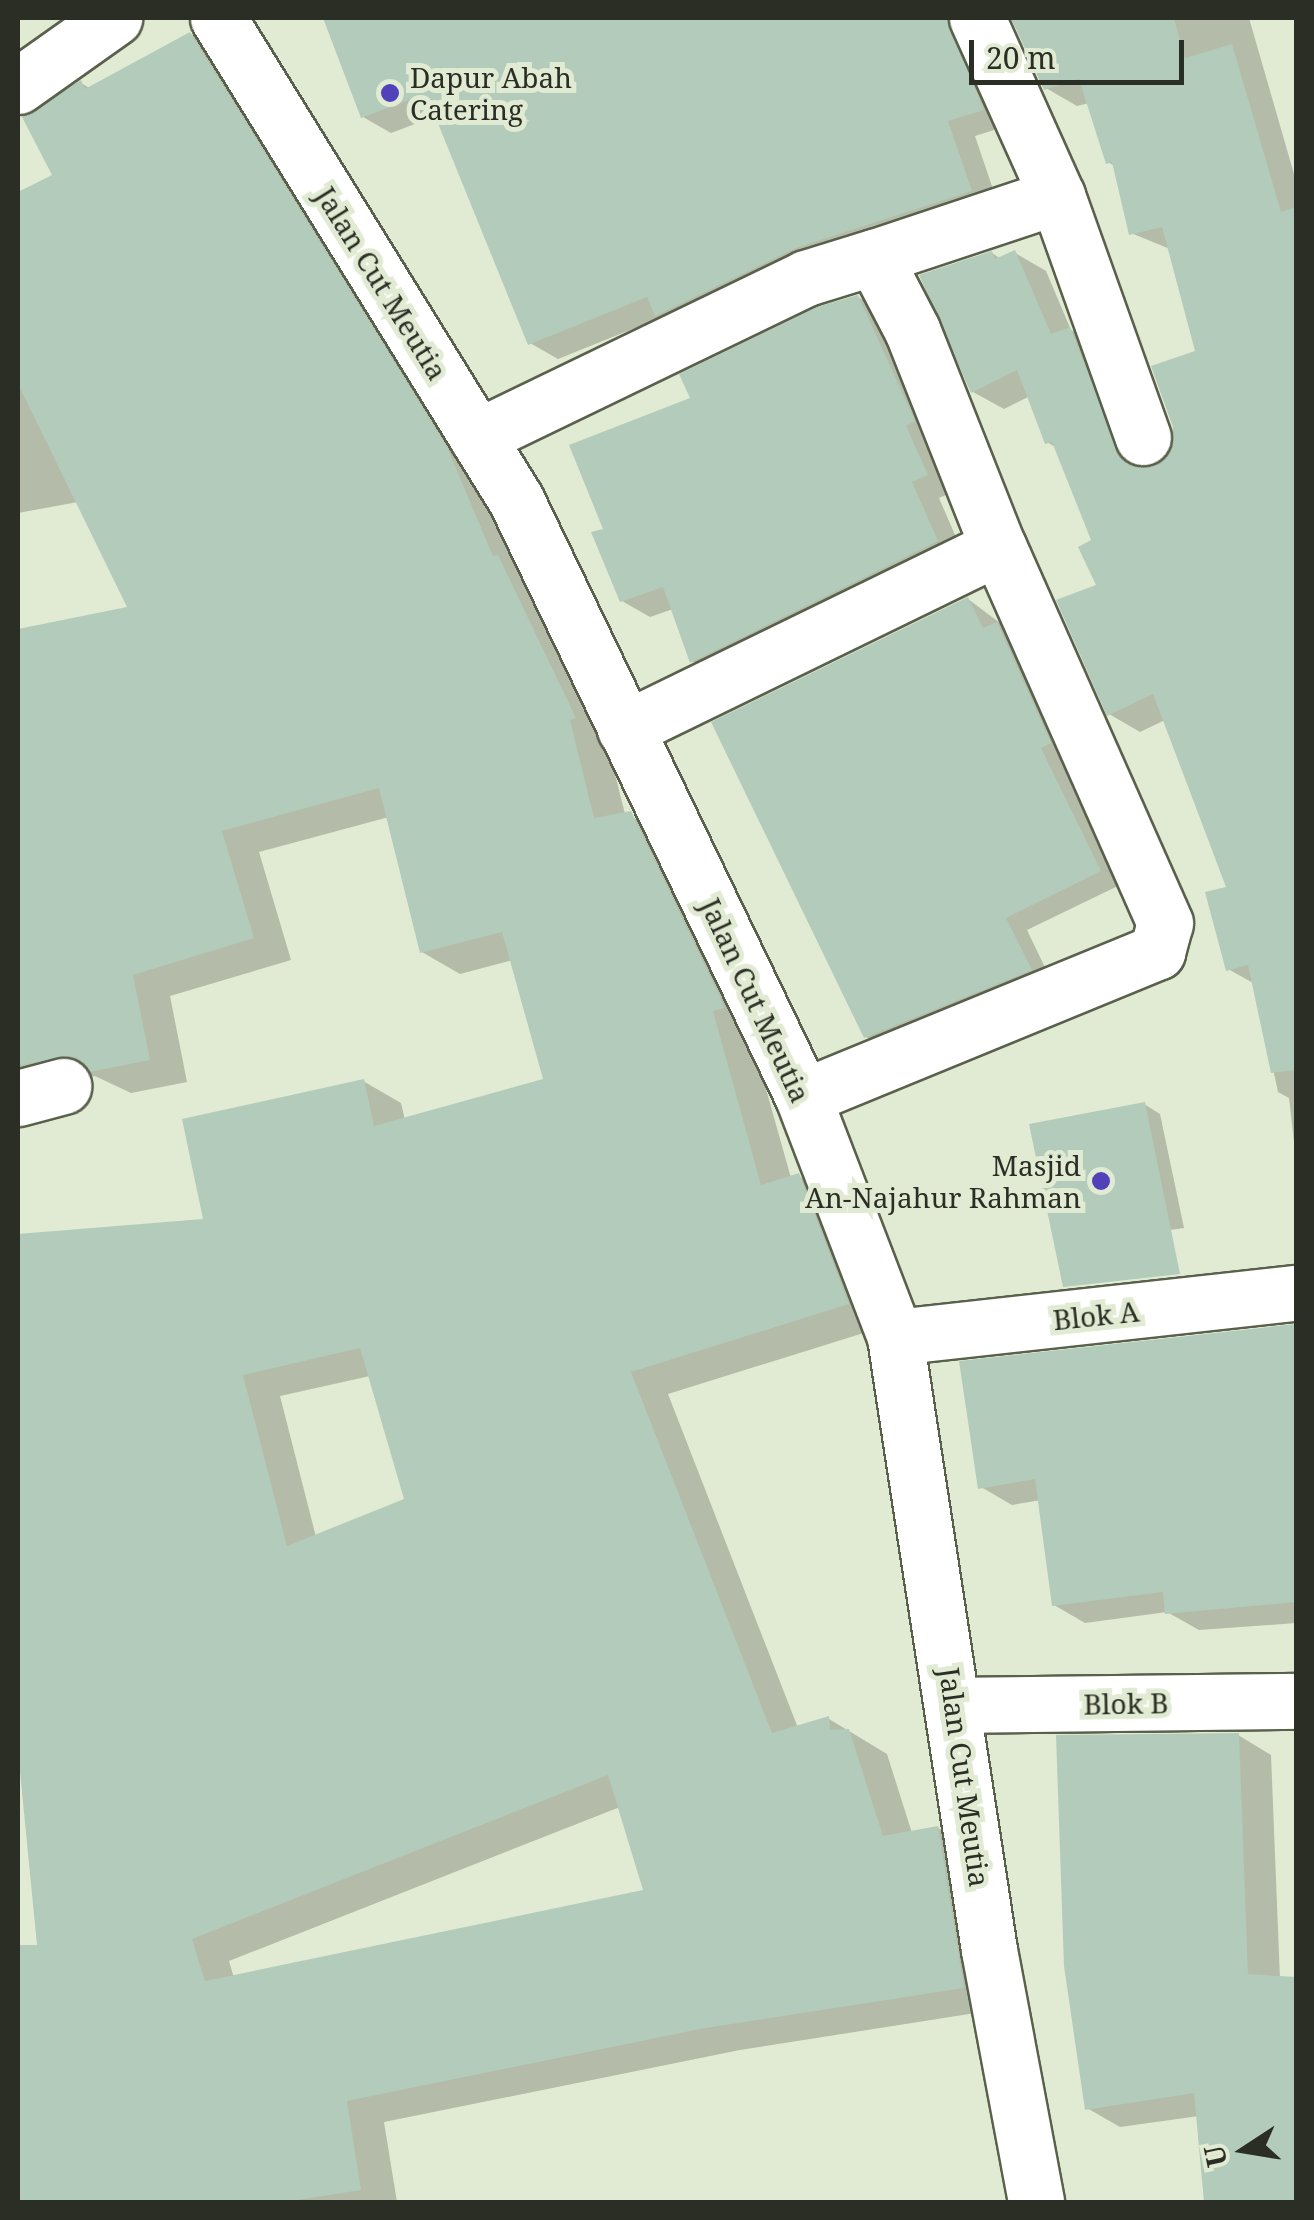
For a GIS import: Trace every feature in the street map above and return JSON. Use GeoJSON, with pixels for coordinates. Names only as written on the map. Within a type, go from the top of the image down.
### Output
{"type":"FeatureCollection","features":[{"type":"Feature","properties":{"kind":"street"},"geometry":{"type":"LineString","coordinates":[[18,86],[114,18]]}},
{"type":"Feature","properties":{"kind":"street","name":"Jalan Cut Meutia"},"geometry":{"type":"LineString","coordinates":[[218,18],[516,500],[803,1098],[895,1337],[955,1705],[989,1950],[1036,2202]]}},
{"type":"Feature","properties":{"kind":"street"},"geometry":{"type":"LineString","coordinates":[[977,18],[1057,196],[1143,437]]}},
{"type":"Feature","properties":{"kind":"street"},"geometry":{"type":"LineString","coordinates":[[477,437],[806,278],[1057,196]]}},
{"type":"Feature","properties":{"kind":"street"},"geometry":{"type":"LineString","coordinates":[[803,1098],[1156,952],[1165,923],[998,547],[912,330],[874,257]]}},
{"type":"Feature","properties":{"kind":"street"},"geometry":{"type":"LineString","coordinates":[[625,729],[998,547]]}},
{"type":"Feature","properties":{"kind":"street","name":"Blok A"},"geometry":{"type":"LineString","coordinates":[[895,1337],[1296,1293]]}},
{"type":"Feature","properties":{"kind":"street","name":"Blok B"},"geometry":{"type":"LineString","coordinates":[[955,1705],[1296,1701]]}},
{"type":"Feature","properties":{"kind":"building"},"geometry":{"type":"Polygon","coordinates":[[[323,18],[946,18],[984,110],[948,121],[972,191],[796,248],[655,316],[647,297],[528,345],[435,116],[428,119],[420,96],[361,118],[323,18]]]}},
{"type":"Feature","properties":{"kind":"building"},"geometry":{"type":"Polygon","coordinates":[[[1011,18],[1174,18],[1185,58],[1232,44],[1281,212],[1296,207],[1296,1070],[1271,1073],[1248,965],[1226,971],[1205,892],[1226,887],[1153,694],[1107,716],[1056,600],[1096,585],[1078,547],[1091,540],[1052,442],[1045,444],[1017,370],[971,393],[919,275],[992,251],[995,259],[1015,250],[1051,334],[1070,327],[1122,460],[1138,468],[1167,456],[1173,427],[1151,366],[1195,351],[1162,227],[1129,235],[1112,162],[1106,164],[1079,79],[1044,90],[1011,18]]]}},
{"type":"Feature","properties":{"kind":"building"},"geometry":{"type":"Polygon","coordinates":[[[190,32],[447,447],[493,556],[498,555],[576,718],[570,720],[594,818],[631,811],[720,997],[724,1008],[713,1011],[761,1185],[799,1173],[849,1304],[631,1372],[772,1733],[829,1716],[830,1730],[849,1729],[883,1836],[938,1826],[964,1988],[700,2029],[347,2101],[361,2190],[285,2202],[18,2202],[18,1945],[37,1945],[18,1751],[18,1234],[203,1219],[182,1119],[364,1079],[374,1126],[543,1079],[502,932],[420,953],[379,788],[222,831],[254,938],[133,975],[150,1060],[90,1072],[70,1056],[18,1066],[18,629],[127,607],[18,384],[18,192],[52,175],[22,117],[81,80],[85,89],[190,32]],[[360,1348],[243,1375],[287,1546],[404,1499],[360,1348]],[[608,1775],[192,1939],[205,1981],[643,1890],[608,1775]]]}},
{"type":"Feature","properties":{"kind":"building"},"geometry":{"type":"Polygon","coordinates":[[[858,295],[915,421],[906,426],[928,475],[912,482],[938,541],[690,663],[663,587],[620,602],[591,532],[603,529],[569,445],[690,398],[679,374],[817,307],[858,295]]]}},
{"type":"Feature","properties":{"kind":"building"},"geometry":{"type":"Polygon","coordinates":[[[968,597],[983,628],[997,622],[1051,743],[1041,748],[1101,871],[1006,918],[1032,970],[864,1038],[711,722],[968,597]]]}},
{"type":"Feature","properties":{"kind":"building","name":"Masjid An-Najahur Rahman"},"geometry":{"type":"Polygon","coordinates":[[[1145,1102],[1180,1274],[1063,1287],[1029,1124],[1145,1102]]]}},
{"type":"Feature","properties":{"kind":"building"},"geometry":{"type":"Polygon","coordinates":[[[1296,1324],[1296,1602],[1165,1614],[1163,1592],[1052,1606],[1035,1479],[978,1489],[959,1361],[1296,1324]]]}},
{"type":"Feature","properties":{"kind":"building"},"geometry":{"type":"Polygon","coordinates":[[[1239,1733],[1248,1974],[1296,1977],[1296,2202],[1204,2202],[1194,2093],[1085,2110],[1064,1966],[1056,1735],[1239,1733]]]}},
{"type":"Feature","properties":{"kind":"place","name":"Dapur Abah Catering"},"geometry":{"type":"Point","coordinates":[390,93]}},
{"type":"Feature","properties":{"kind":"place","name":"Masjid An-Najahur Rahman"},"geometry":{"type":"Point","coordinates":[1101,1181]}}]}
